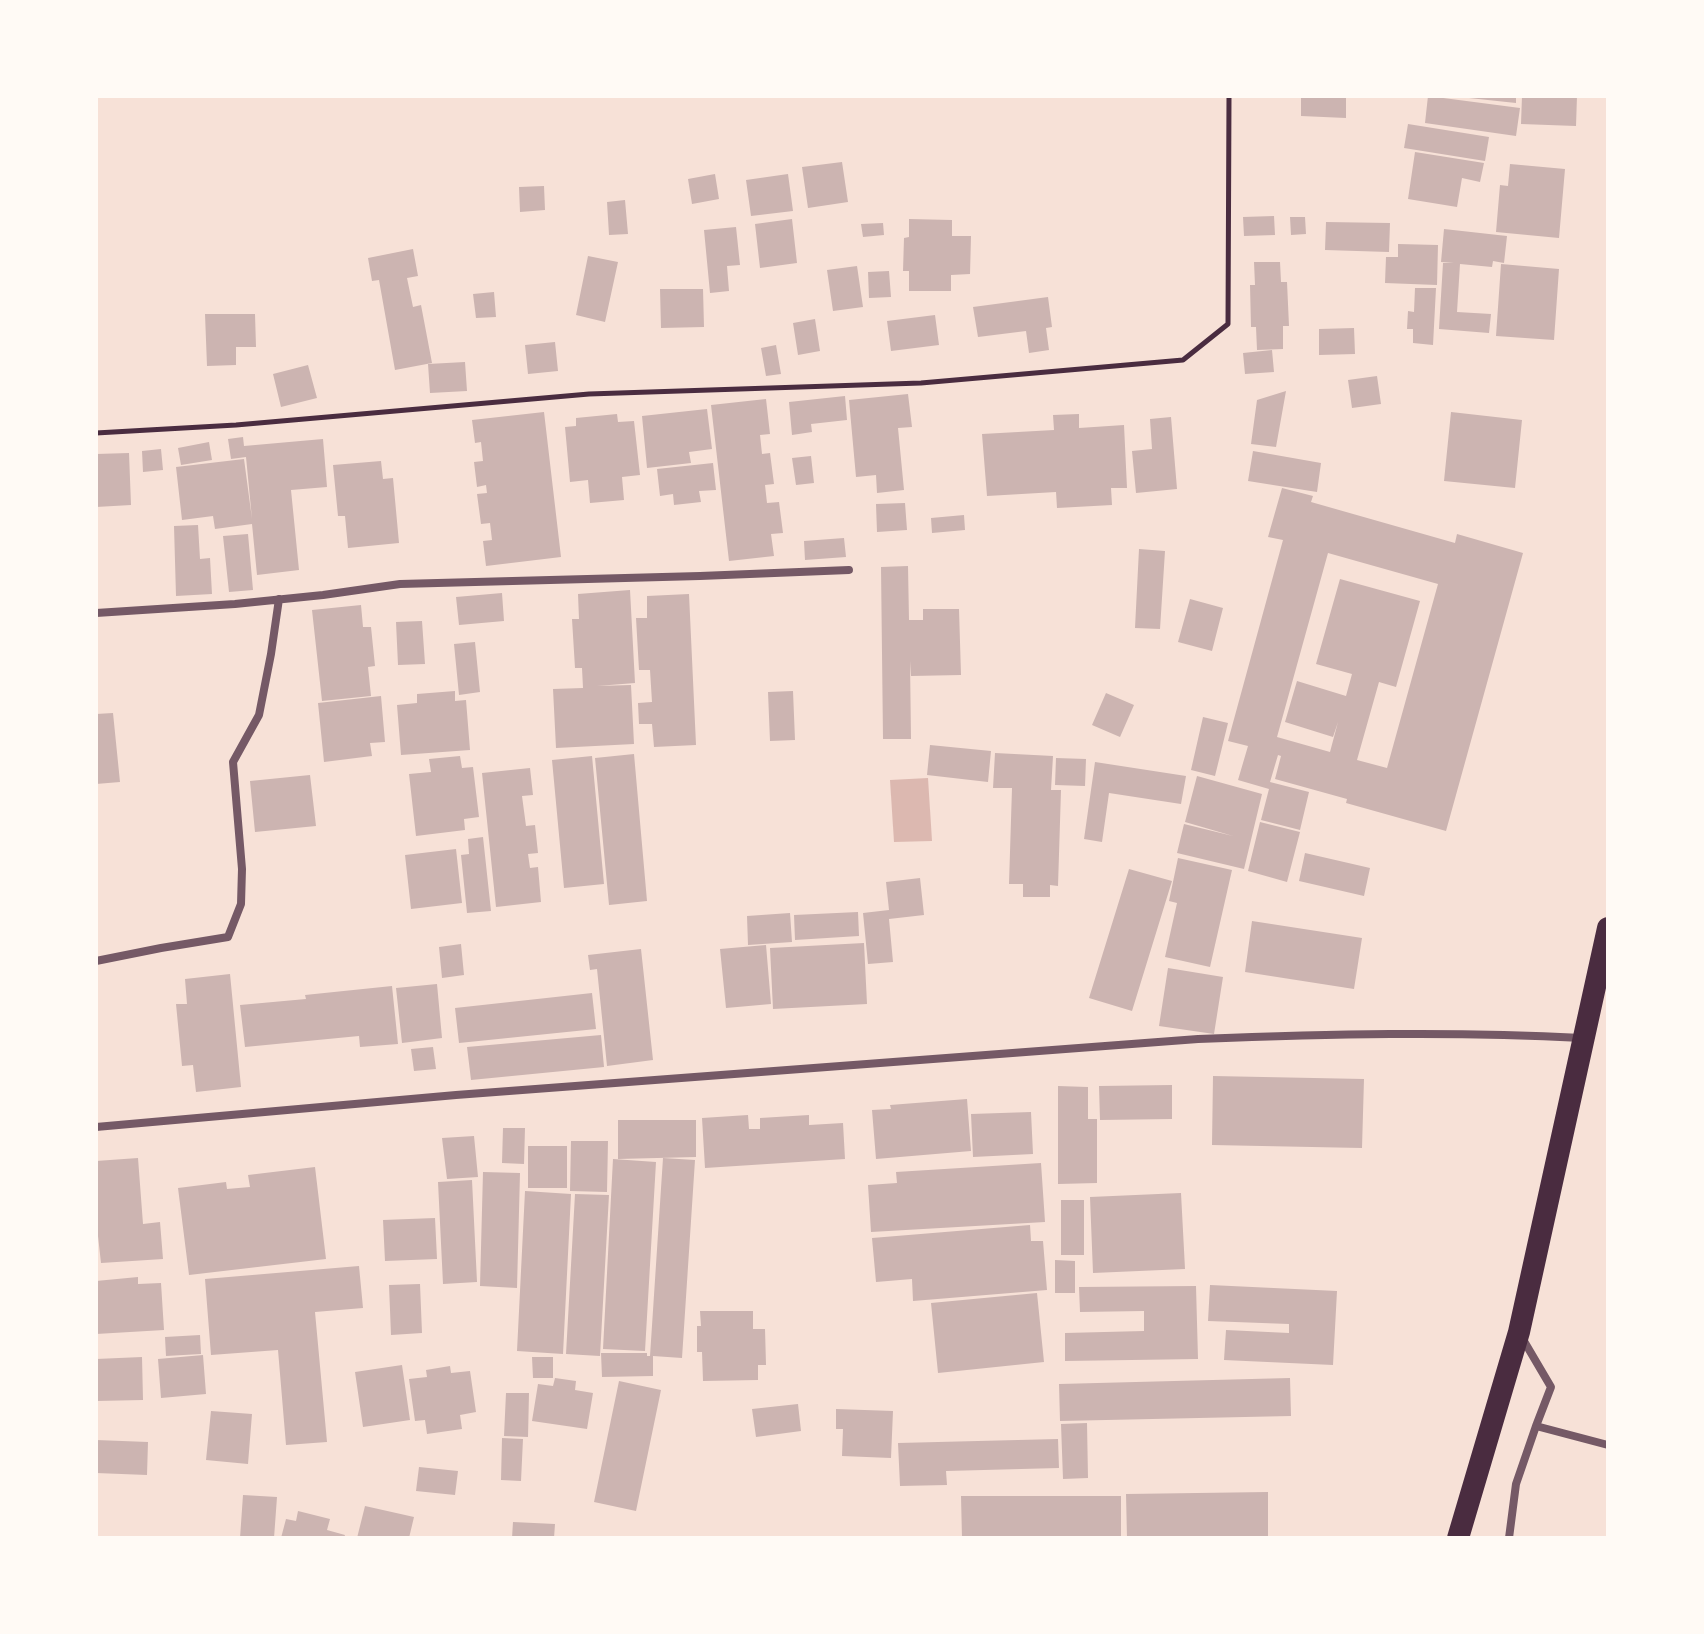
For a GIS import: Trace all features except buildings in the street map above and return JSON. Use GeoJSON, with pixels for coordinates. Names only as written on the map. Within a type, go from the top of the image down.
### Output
{"type":"FeatureCollection","features":[{"type":"Feature","properties":{"kind":"highway"},"geometry":{"type":"LineString","coordinates":[[1458,1538],[1519,1332],[1608,928]]}},
{"type":"Feature","properties":{"kind":"street"},"geometry":{"type":"LineString","coordinates":[[96,613],[235,604],[400,584],[849,570]]}},
{"type":"Feature","properties":{"kind":"street"},"geometry":{"type":"LineString","coordinates":[[96,961],[228,937],[241,904],[242,869],[233,762],[259,715],[279,599]]}},
{"type":"Feature","properties":{"kind":"street"},"geometry":{"type":"LineString","coordinates":[[96,1127],[456,1095],[1198,1039],[1319,1034],[1485,1034],[1583,1038]]}},
{"type":"Feature","properties":{"kind":"street"},"geometry":{"type":"LineString","coordinates":[[1509,1538],[1516,1484],[1551,1387],[1519,1332]]}},
{"type":"Feature","properties":{"kind":"street"},"geometry":{"type":"LineString","coordinates":[[1536,1426],[1608,1445]]}},
{"type":"Feature","properties":{"kind":"path"},"geometry":{"type":"LineString","coordinates":[[96,433],[236,425],[589,394],[921,383],[1183,360],[1228,324],[1229,96]]}},
{"type":"Feature","properties":{"kind":"shaded area"},"geometry":{"type":"Polygon","coordinates":[[[928,778],[932,841],[894,842],[890,780],[928,778]]]}}]}
